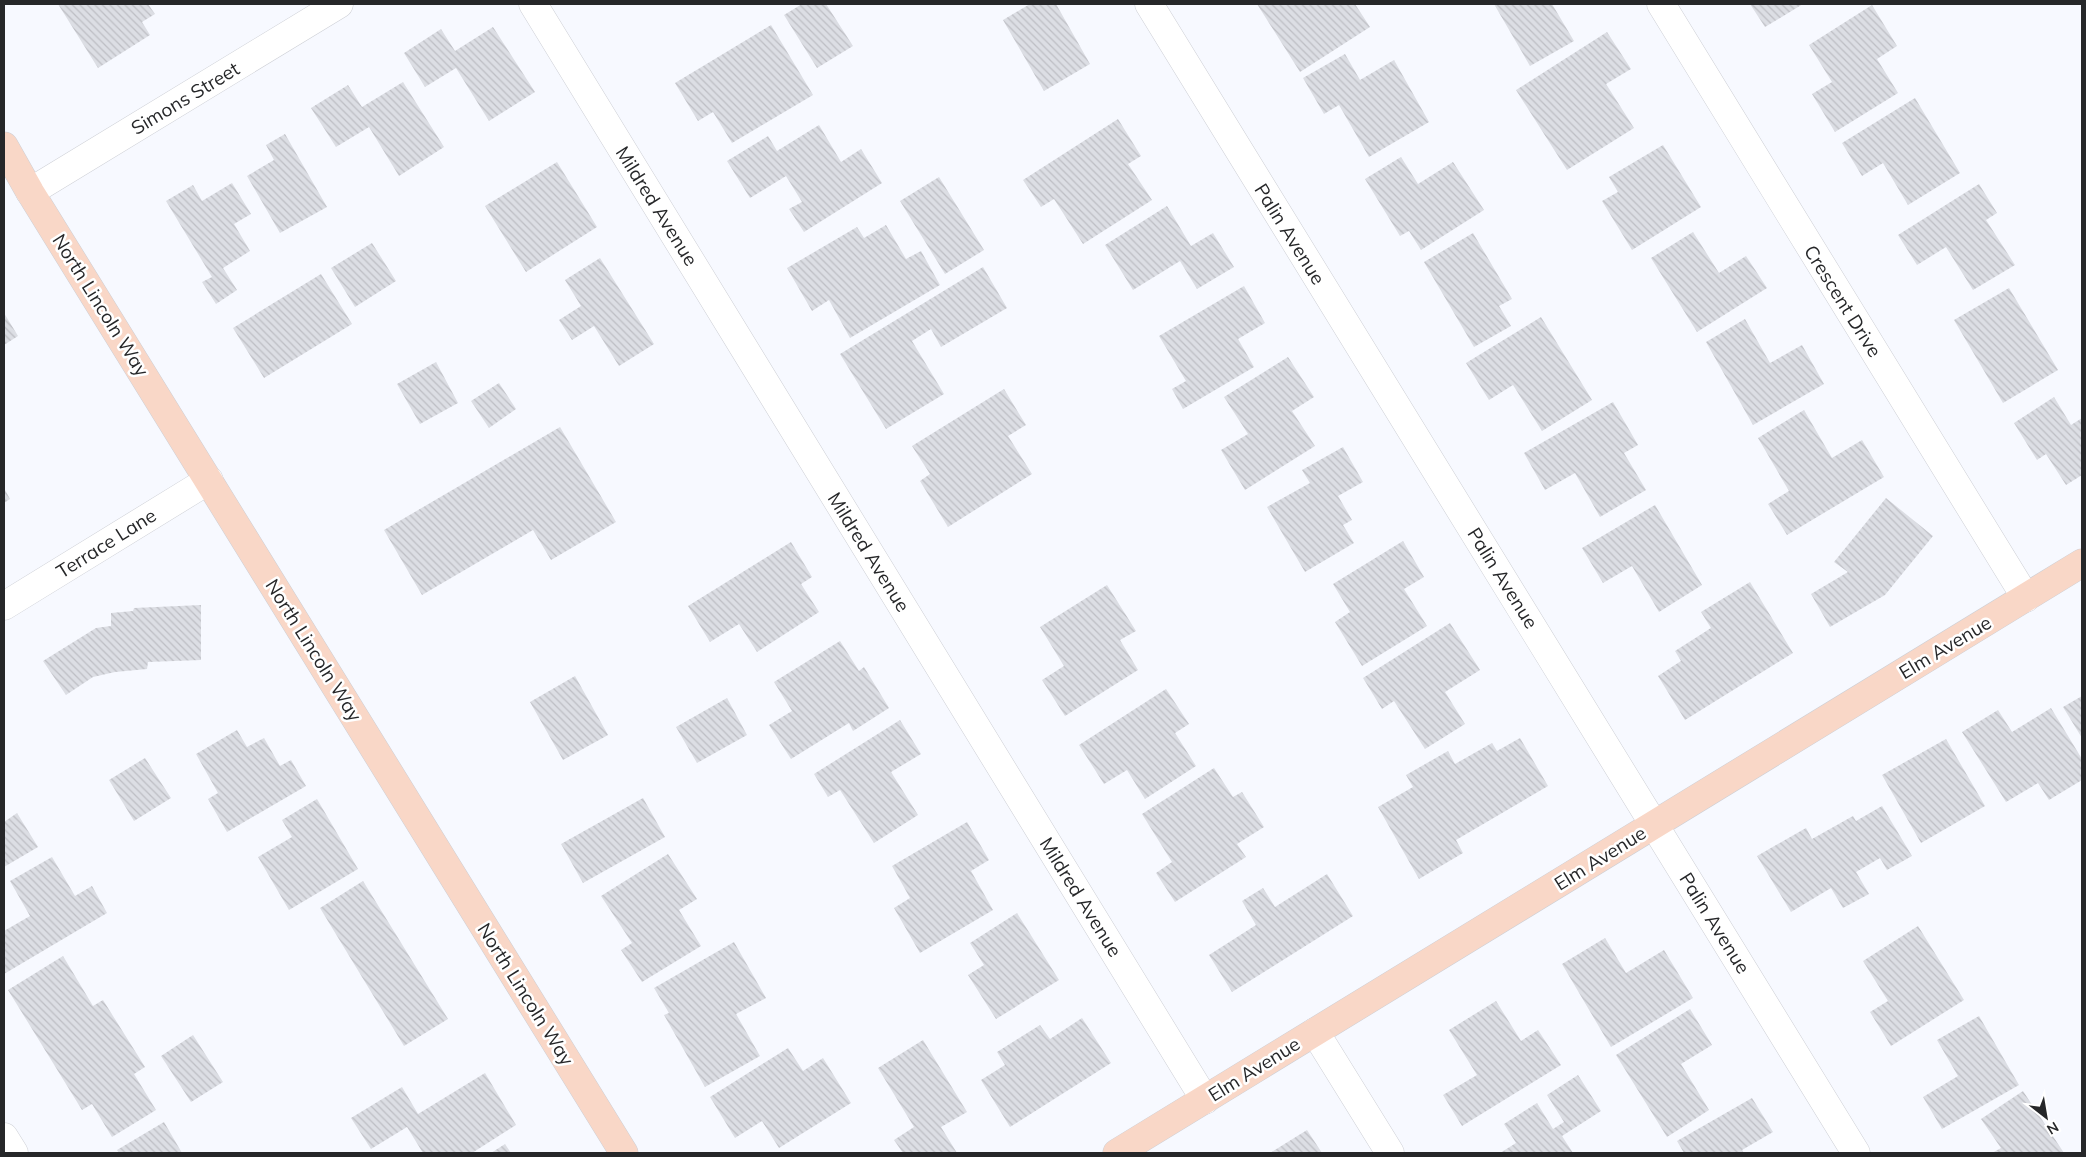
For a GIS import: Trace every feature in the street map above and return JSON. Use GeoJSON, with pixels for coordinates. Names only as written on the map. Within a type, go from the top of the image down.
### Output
{"type":"FeatureCollection","features":[{"type":"Feature","properties":{"kind":"main road","name":"North Lincoln Way"},"geometry":{"type":"LineString","coordinates":[[4,146],[30,192],[624,1153]]}},
{"type":"Feature","properties":{"kind":"main road","name":"Elm Avenue"},"geometry":{"type":"LineString","coordinates":[[1117,1153],[2082,563]]}},
{"type":"Feature","properties":{"kind":"street","name":"Simons Street"},"geometry":{"type":"LineString","coordinates":[[30,192],[339,4]]}},
{"type":"Feature","properties":{"kind":"street","name":"Mildred Avenue"},"geometry":{"type":"LineString","coordinates":[[533,4],[1205,1100]]}},
{"type":"Feature","properties":{"kind":"street","name":"Palin Avenue"},"geometry":{"type":"LineString","coordinates":[[1149,4],[1856,1153]]}},
{"type":"Feature","properties":{"kind":"street","name":"Crescent Drive"},"geometry":{"type":"LineString","coordinates":[[1661,4],[2026,598]]}},
{"type":"Feature","properties":{"kind":"street","name":"Terrace Lane"},"geometry":{"type":"LineString","coordinates":[[4,606],[209,480]]}},
{"type":"Feature","properties":{"kind":"street"},"geometry":{"type":"LineString","coordinates":[[1315,1032],[1390,1153]]}},
{"type":"Feature","properties":{"kind":"street"},"geometry":{"type":"LineString","coordinates":[[4,1137],[14,1153]]}},
{"type":"Feature","properties":{"kind":"building"},"geometry":{"type":"Polygon","coordinates":[[[58,4],[148,4],[155,14],[142,22],[150,35],[98,68],[58,4]]]}},
{"type":"Feature","properties":{"kind":"building"},"geometry":{"type":"Polygon","coordinates":[[[802,4],[826,4],[853,46],[817,68],[784,15],[802,4]]]}},
{"type":"Feature","properties":{"kind":"building"},"geometry":{"type":"Polygon","coordinates":[[[1030,4],[1056,4],[1090,64],[1044,91],[1003,20],[1030,4]]]}},
{"type":"Feature","properties":{"kind":"building"},"geometry":{"type":"Polygon","coordinates":[[[1257,4],[1355,4],[1370,27],[1300,72],[1257,4]]]}},
{"type":"Feature","properties":{"kind":"building"},"geometry":{"type":"Polygon","coordinates":[[[1494,4],[1552,4],[1574,41],[1530,66],[1494,4]]]}},
{"type":"Feature","properties":{"kind":"building"},"geometry":{"type":"Polygon","coordinates":[[[1750,4],[1803,4],[1765,27],[1750,4]]]}},
{"type":"Feature","properties":{"kind":"building"},"geometry":{"type":"Polygon","coordinates":[[[1872,5],[1897,46],[1877,59],[1898,93],[1835,132],[1812,94],[1832,82],[1809,45],[1872,5]]]}},
{"type":"Feature","properties":{"kind":"building"},"geometry":{"type":"Polygon","coordinates":[[[771,25],[813,95],[732,143],[713,112],[698,121],[675,83],[771,25]]]}},
{"type":"Feature","properties":{"kind":"building"},"geometry":{"type":"Polygon","coordinates":[[[493,27],[535,92],[489,121],[456,68],[425,87],[404,53],[441,29],[455,51],[493,27]]]}},
{"type":"Feature","properties":{"kind":"building"},"geometry":{"type":"Polygon","coordinates":[[[1607,32],[1631,69],[1606,84],[1634,128],[1567,170],[1516,90],[1607,32]]]}},
{"type":"Feature","properties":{"kind":"building"},"geometry":{"type":"Polygon","coordinates":[[[1345,54],[1360,80],[1394,60],[1429,122],[1369,157],[1339,105],[1324,114],[1303,78],[1345,54]]]}},
{"type":"Feature","properties":{"kind":"building"},"geometry":{"type":"Polygon","coordinates":[[[403,82],[444,147],[399,176],[369,127],[336,147],[311,108],[348,85],[362,107],[403,82]]]}},
{"type":"Feature","properties":{"kind":"building"},"geometry":{"type":"Polygon","coordinates":[[[1915,98],[1960,173],[1908,205],[1883,163],[1862,176],[1842,143],[1915,98]]]}},
{"type":"Feature","properties":{"kind":"building"},"geometry":{"type":"Polygon","coordinates":[[[1118,119],[1141,156],[1128,164],[1152,200],[1083,244],[1054,199],[1041,207],[1023,180],[1118,119]]]}},
{"type":"Feature","properties":{"kind":"building"},"geometry":{"type":"Polygon","coordinates":[[[819,125],[841,162],[861,149],[882,183],[804,232],[789,209],[802,202],[786,176],[750,198],[727,161],[768,136],[777,151],[819,125]]]}},
{"type":"Feature","properties":{"kind":"building"},"geometry":{"type":"Polygon","coordinates":[[[285,134],[327,207],[280,233],[247,176],[274,160],[266,145],[285,134]]]}},
{"type":"Feature","properties":{"kind":"building"},"geometry":{"type":"Polygon","coordinates":[[[1663,145],[1701,207],[1632,250],[1602,201],[1618,192],[1609,177],[1663,145]]]}},
{"type":"Feature","properties":{"kind":"building"},"geometry":{"type":"Polygon","coordinates":[[[1401,157],[1418,184],[1453,162],[1484,210],[1421,250],[1409,231],[1400,236],[1365,179],[1401,157]]]}},
{"type":"Feature","properties":{"kind":"building"},"geometry":{"type":"Polygon","coordinates":[[[557,162],[597,227],[526,272],[485,206],[557,162]]]}},
{"type":"Feature","properties":{"kind":"building"},"geometry":{"type":"Polygon","coordinates":[[[939,177],[984,250],[945,274],[900,201],[939,177]]]}},
{"type":"Feature","properties":{"kind":"building"},"geometry":{"type":"Polygon","coordinates":[[[232,183],[251,214],[234,224],[250,251],[223,268],[237,290],[216,304],[202,282],[212,277],[166,201],[193,185],[202,201],[232,183]]]}},
{"type":"Feature","properties":{"kind":"building"},"geometry":{"type":"Polygon","coordinates":[[[1979,184],[1997,213],[1986,220],[2015,265],[1973,290],[1946,247],[1917,265],[1898,235],[1979,184]]]}},
{"type":"Feature","properties":{"kind":"building"},"geometry":{"type":"Polygon","coordinates":[[[1167,206],[1191,246],[1213,233],[1234,267],[1197,289],[1180,261],[1133,290],[1105,245],[1167,206]]]}},
{"type":"Feature","properties":{"kind":"building"},"geometry":{"type":"Polygon","coordinates":[[[886,225],[906,259],[921,251],[940,285],[850,338],[829,300],[812,311],[787,268],[857,227],[864,238],[886,225]]]}},
{"type":"Feature","properties":{"kind":"building"},"geometry":{"type":"Polygon","coordinates":[[[1693,232],[1719,273],[1746,256],[1767,288],[1697,332],[1651,258],[1693,232]]]}},
{"type":"Feature","properties":{"kind":"building"},"geometry":{"type":"Polygon","coordinates":[[[1473,233],[1512,299],[1499,306],[1511,326],[1474,347],[1424,262],[1473,233]]]}},
{"type":"Feature","properties":{"kind":"building"},"geometry":{"type":"Polygon","coordinates":[[[372,243],[396,281],[355,307],[331,268],[372,243]]]}},
{"type":"Feature","properties":{"kind":"building"},"geometry":{"type":"Polygon","coordinates":[[[600,258],[654,344],[619,366],[594,326],[572,340],[559,320],[581,306],[565,280],[600,258]]]}},
{"type":"Feature","properties":{"kind":"building"},"geometry":{"type":"Polygon","coordinates":[[[983,267],[1007,308],[941,347],[931,329],[912,341],[944,394],[886,429],[840,354],[983,267]]]}},
{"type":"Feature","properties":{"kind":"building"},"geometry":{"type":"Polygon","coordinates":[[[321,274],[352,324],[264,378],[233,328],[321,274]]]}},
{"type":"Feature","properties":{"kind":"building"},"geometry":{"type":"Polygon","coordinates":[[[1244,286],[1265,323],[1238,339],[1254,367],[1183,409],[1172,389],[1186,381],[1159,336],[1244,286]]]}},
{"type":"Feature","properties":{"kind":"building"},"geometry":{"type":"Polygon","coordinates":[[[2009,288],[2058,370],[2003,403],[1954,320],[2009,288]]]}},
{"type":"Feature","properties":{"kind":"building"},"geometry":{"type":"Polygon","coordinates":[[[4,313],[18,336],[4,345],[4,313]]]}},
{"type":"Feature","properties":{"kind":"building"},"geometry":{"type":"Polygon","coordinates":[[[1541,317],[1592,400],[1542,431],[1513,385],[1489,400],[1466,363],[1541,317]]]}},
{"type":"Feature","properties":{"kind":"building"},"geometry":{"type":"Polygon","coordinates":[[[1745,319],[1770,363],[1802,345],[1824,384],[1753,425],[1706,342],[1745,319]]]}},
{"type":"Feature","properties":{"kind":"building"},"geometry":{"type":"Polygon","coordinates":[[[1288,357],[1314,397],[1292,411],[1315,446],[1245,490],[1221,450],[1248,434],[1224,397],[1288,357]]]}},
{"type":"Feature","properties":{"kind":"building"},"geometry":{"type":"Polygon","coordinates":[[[436,362],[458,403],[420,424],[397,384],[436,362]]]}},
{"type":"Feature","properties":{"kind":"building"},"geometry":{"type":"Polygon","coordinates":[[[499,383],[516,409],[489,428],[471,401],[499,383]]]}},
{"type":"Feature","properties":{"kind":"building"},"geometry":{"type":"Polygon","coordinates":[[[1004,389],[1026,425],[1008,436],[1032,474],[948,527],[920,481],[930,474],[912,446],[1004,389]]]}},
{"type":"Feature","properties":{"kind":"building"},"geometry":{"type":"Polygon","coordinates":[[[2054,397],[2071,425],[2082,418],[2082,475],[2066,485],[2046,454],[2037,460],[2014,423],[2054,397]]]}},
{"type":"Feature","properties":{"kind":"building"},"geometry":{"type":"Polygon","coordinates":[[[1613,402],[1638,445],[1624,453],[1646,490],[1600,517],[1575,473],[1545,490],[1524,453],[1613,402]]]}},
{"type":"Feature","properties":{"kind":"building"},"geometry":{"type":"Polygon","coordinates":[[[1804,410],[1832,458],[1862,440],[1884,477],[1787,535],[1768,504],[1789,491],[1758,438],[1804,410]]]}},
{"type":"Feature","properties":{"kind":"building"},"geometry":{"type":"Polygon","coordinates":[[[560,427],[616,522],[551,560],[533,530],[422,595],[384,530],[560,427]]]}},
{"type":"Feature","properties":{"kind":"building"},"geometry":{"type":"Polygon","coordinates":[[[1343,447],[1363,482],[1338,496],[1352,520],[1343,525],[1354,543],[1305,572],[1267,507],[1310,483],[1302,470],[1343,447]]]}},
{"type":"Feature","properties":{"kind":"building"},"geometry":{"type":"Polygon","coordinates":[[[4,488],[10,499],[4,503],[4,488]]]}},
{"type":"Feature","properties":{"kind":"building"},"geometry":{"type":"Polygon","coordinates":[[[1886,498],[1933,536],[1885,595],[1830,627],[1811,594],[1848,572],[1834,562],[1886,498]]]}},
{"type":"Feature","properties":{"kind":"building"},"geometry":{"type":"Polygon","coordinates":[[[1655,505],[1702,585],[1659,612],[1632,566],[1603,583],[1582,548],[1655,505]]]}},
{"type":"Feature","properties":{"kind":"building"},"geometry":{"type":"Polygon","coordinates":[[[1403,541],[1424,577],[1404,589],[1427,626],[1362,666],[1335,622],[1350,612],[1333,584],[1403,541]]]}},
{"type":"Feature","properties":{"kind":"building"},"geometry":{"type":"Polygon","coordinates":[[[791,542],[812,577],[801,584],[819,612],[757,652],[739,624],[710,642],[688,606],[791,542]]]}},
{"type":"Feature","properties":{"kind":"building"},"geometry":{"type":"Polygon","coordinates":[[[1750,582],[1793,653],[1685,720],[1658,676],[1681,661],[1675,651],[1711,628],[1701,612],[1750,582]]]}},
{"type":"Feature","properties":{"kind":"building"},"geometry":{"type":"Polygon","coordinates":[[[1107,585],[1136,631],[1120,640],[1138,670],[1065,716],[1042,680],[1064,666],[1040,627],[1107,585]]]}},
{"type":"Feature","properties":{"kind":"building"},"geometry":{"type":"Polygon","coordinates":[[[201,605],[201,660],[148,662],[147,669],[115,672],[93,677],[66,695],[43,661],[96,628],[111,626],[111,613],[133,611],[134,608],[201,605]]]}},
{"type":"Feature","properties":{"kind":"building"},"geometry":{"type":"Polygon","coordinates":[[[1450,623],[1480,670],[1445,692],[1465,724],[1425,749],[1394,701],[1382,709],[1363,678],[1450,623]]]}},
{"type":"Feature","properties":{"kind":"building"},"geometry":{"type":"Polygon","coordinates":[[[840,641],[859,671],[864,667],[889,708],[853,731],[849,723],[791,759],[769,725],[792,711],[774,682],[840,641]]]}},
{"type":"Feature","properties":{"kind":"building"},"geometry":{"type":"Polygon","coordinates":[[[575,676],[608,735],[563,760],[530,702],[575,676]]]}},
{"type":"Feature","properties":{"kind":"building"},"geometry":{"type":"Polygon","coordinates":[[[1166,689],[1189,724],[1175,733],[1196,766],[1145,799],[1127,770],[1104,784],[1079,745],[1166,689]]]}},
{"type":"Feature","properties":{"kind":"building"},"geometry":{"type":"Polygon","coordinates":[[[2082,696],[2082,738],[2063,707],[2082,696]]]}},
{"type":"Feature","properties":{"kind":"building"},"geometry":{"type":"Polygon","coordinates":[[[727,698],[747,735],[697,763],[676,727],[727,698]]]}},
{"type":"Feature","properties":{"kind":"building"},"geometry":{"type":"Polygon","coordinates":[[[2051,708],[2082,759],[2082,780],[2049,800],[2038,783],[2006,802],[1962,732],[1998,710],[2012,732],[2051,708]]]}},
{"type":"Feature","properties":{"kind":"building"},"geometry":{"type":"Polygon","coordinates":[[[900,720],[921,754],[891,772],[918,815],[874,843],[840,790],[828,797],[814,774],[900,720]]]}},
{"type":"Feature","properties":{"kind":"building"},"geometry":{"type":"Polygon","coordinates":[[[237,730],[247,747],[264,738],[280,766],[291,760],[306,786],[227,832],[208,799],[218,793],[196,754],[237,730]]]}},
{"type":"Feature","properties":{"kind":"building"},"geometry":{"type":"Polygon","coordinates":[[[1520,738],[1548,786],[1456,840],[1463,853],[1419,879],[1378,807],[1413,787],[1406,775],[1448,751],[1455,764],[1492,743],[1497,751],[1520,738]]]}},
{"type":"Feature","properties":{"kind":"building"},"geometry":{"type":"Polygon","coordinates":[[[1946,739],[1985,806],[1921,843],[1882,775],[1946,739]]]}},
{"type":"Feature","properties":{"kind":"building"},"geometry":{"type":"Polygon","coordinates":[[[145,758],[171,798],[134,821],[109,780],[145,758]]]}},
{"type":"Feature","properties":{"kind":"building"},"geometry":{"type":"Polygon","coordinates":[[[1214,768],[1233,797],[1242,792],[1264,827],[1237,844],[1246,857],[1175,902],[1156,873],[1172,862],[1142,814],[1214,768]]]}},
{"type":"Feature","properties":{"kind":"building"},"geometry":{"type":"Polygon","coordinates":[[[643,798],[665,837],[583,883],[561,844],[643,798]]]}},
{"type":"Feature","properties":{"kind":"building"},"geometry":{"type":"Polygon","coordinates":[[[317,799],[358,869],[289,910],[258,857],[292,837],[282,820],[317,799]]]}},
{"type":"Feature","properties":{"kind":"building"},"geometry":{"type":"Polygon","coordinates":[[[1882,806],[1912,856],[1887,870],[1880,858],[1856,872],[1869,894],[1843,908],[1831,888],[1791,912],[1757,856],[1806,828],[1812,839],[1853,816],[1856,821],[1882,806]]]}},
{"type":"Feature","properties":{"kind":"building"},"geometry":{"type":"Polygon","coordinates":[[[17,813],[38,847],[4,867],[4,822],[17,813]]]}},
{"type":"Feature","properties":{"kind":"building"},"geometry":{"type":"Polygon","coordinates":[[[967,822],[989,860],[971,871],[993,910],[920,953],[894,908],[910,898],[892,866],[967,822]]]}},
{"type":"Feature","properties":{"kind":"building"},"geometry":{"type":"Polygon","coordinates":[[[668,854],[697,899],[679,910],[701,946],[642,982],[621,950],[632,943],[601,896],[668,854]]]}},
{"type":"Feature","properties":{"kind":"building"},"geometry":{"type":"Polygon","coordinates":[[[52,857],[75,896],[92,886],[107,913],[4,974],[4,931],[30,916],[10,881],[52,857]]]}},
{"type":"Feature","properties":{"kind":"building"},"geometry":{"type":"Polygon","coordinates":[[[1327,874],[1353,916],[1232,992],[1209,955],[1256,925],[1242,901],[1263,888],[1275,907],[1327,874]]]}},
{"type":"Feature","properties":{"kind":"building"},"geometry":{"type":"Polygon","coordinates":[[[363,881],[448,1019],[404,1046],[320,908],[363,881]]]}},
{"type":"Feature","properties":{"kind":"building"},"geometry":{"type":"Polygon","coordinates":[[[1017,913],[1059,980],[996,1019],[968,975],[984,965],[970,943],[1017,913]]]}},
{"type":"Feature","properties":{"kind":"building"},"geometry":{"type":"Polygon","coordinates":[[[1918,926],[1964,1000],[1891,1046],[1870,1012],[1888,1001],[1863,961],[1918,926]]]}},
{"type":"Feature","properties":{"kind":"building"},"geometry":{"type":"Polygon","coordinates":[[[1605,938],[1626,973],[1664,950],[1693,998],[1611,1047],[1562,964],[1605,938]]]}},
{"type":"Feature","properties":{"kind":"building"},"geometry":{"type":"Polygon","coordinates":[[[734,942],[766,998],[736,1014],[760,1056],[705,1087],[664,1015],[669,1013],[654,988],[734,942]]]}},
{"type":"Feature","properties":{"kind":"building"},"geometry":{"type":"Polygon","coordinates":[[[63,956],[93,1006],[103,1000],[145,1067],[134,1074],[156,1110],[112,1137],[92,1104],[82,1110],[8,990],[63,956]]]}},
{"type":"Feature","properties":{"kind":"building"},"geometry":{"type":"Polygon","coordinates":[[[1496,1001],[1521,1041],[1538,1030],[1561,1065],[1462,1126],[1443,1095],[1477,1075],[1449,1030],[1496,1001]]]}},
{"type":"Feature","properties":{"kind":"building"},"geometry":{"type":"Polygon","coordinates":[[[1690,1009],[1712,1045],[1681,1064],[1709,1110],[1667,1137],[1616,1055],[1690,1009]]]}},
{"type":"Feature","properties":{"kind":"building"},"geometry":{"type":"Polygon","coordinates":[[[1979,1016],[2019,1085],[1942,1129],[1923,1097],[1958,1076],[1937,1040],[1979,1016]]]}},
{"type":"Feature","properties":{"kind":"building"},"geometry":{"type":"Polygon","coordinates":[[[1082,1018],[1111,1063],[1010,1127],[981,1080],[1005,1065],[997,1052],[1040,1025],[1050,1039],[1082,1018]]]}},
{"type":"Feature","properties":{"kind":"building"},"geometry":{"type":"Polygon","coordinates":[[[193,1035],[223,1082],[191,1102],[161,1056],[193,1035]]]}},
{"type":"Feature","properties":{"kind":"building"},"geometry":{"type":"Polygon","coordinates":[[[923,1040],[967,1112],[941,1127],[957,1153],[903,1153],[894,1140],[914,1127],[878,1068],[923,1040]]]}},
{"type":"Feature","properties":{"kind":"building"},"geometry":{"type":"Polygon","coordinates":[[[788,1048],[803,1071],[823,1058],[851,1103],[779,1148],[762,1121],[735,1138],[710,1097],[788,1048]]]}},
{"type":"Feature","properties":{"kind":"building"},"geometry":{"type":"Polygon","coordinates":[[[485,1073],[516,1125],[472,1153],[423,1153],[407,1127],[371,1149],[351,1118],[402,1087],[418,1114],[485,1073]]]}},
{"type":"Feature","properties":{"kind":"building"},"geometry":{"type":"Polygon","coordinates":[[[1578,1075],[1601,1111],[1562,1136],[1573,1153],[1500,1153],[1516,1143],[1504,1124],[1537,1103],[1553,1129],[1564,1122],[1547,1095],[1578,1075]]]}},
{"type":"Feature","properties":{"kind":"building"},"geometry":{"type":"Polygon","coordinates":[[[2023,1091],[2064,1153],[1992,1153],[2001,1148],[1981,1119],[2023,1091]]]}},
{"type":"Feature","properties":{"kind":"building"},"geometry":{"type":"Polygon","coordinates":[[[1752,1098],[1773,1132],[1742,1150],[1744,1153],[1684,1153],[1677,1141],[1752,1098]]]}},
{"type":"Feature","properties":{"kind":"building"},"geometry":{"type":"Polygon","coordinates":[[[164,1122],[182,1153],[119,1153],[117,1150],[164,1122]]]}},
{"type":"Feature","properties":{"kind":"building"},"geometry":{"type":"Polygon","coordinates":[[[1307,1130],[1322,1153],[1270,1153],[1307,1130]]]}},
{"type":"Feature","properties":{"kind":"building"},"geometry":{"type":"Polygon","coordinates":[[[505,1144],[511,1153],[491,1153],[505,1144]]]}}]}
